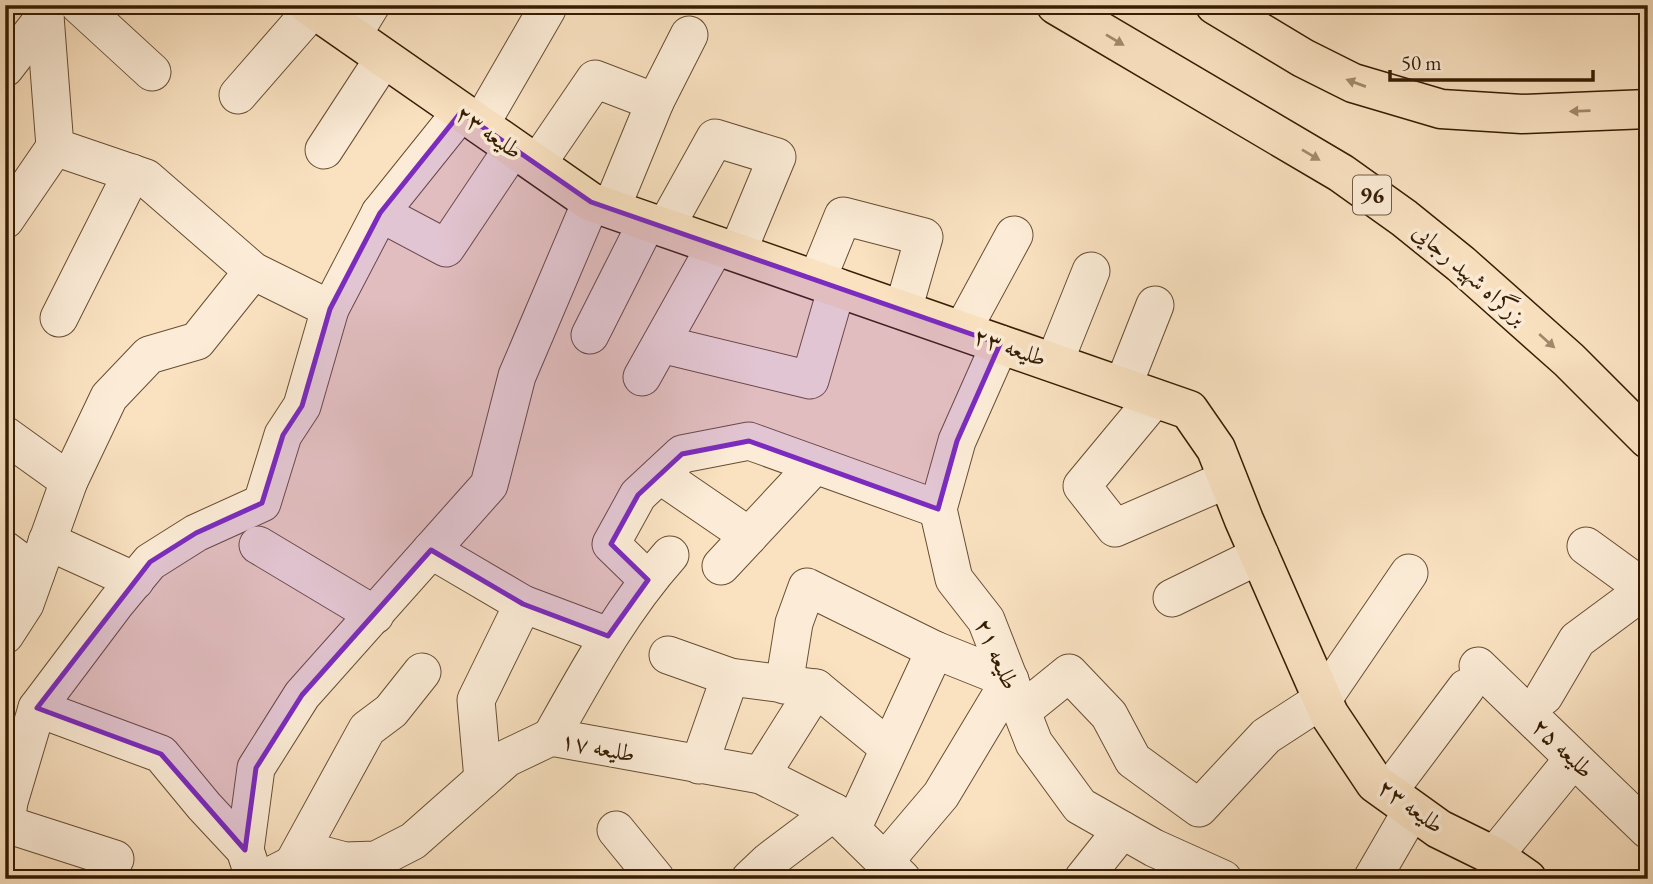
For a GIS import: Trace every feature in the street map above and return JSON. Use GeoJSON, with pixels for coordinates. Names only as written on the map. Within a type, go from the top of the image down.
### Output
{"type":"FeatureCollection","features":[{"type":"Feature","properties":{"kind":"main road","name":"بزرگراه شهید رجایی"},"geometry":{"type":"LineString","coordinates":[[1056,5],[1341,173],[1404,218],[1461,264],[1569,360],[1648,439]]}},
{"type":"Feature","properties":{"kind":"main road"},"geometry":{"type":"LineString","coordinates":[[1215,5],[1303,58],[1353,83],[1441,109],[1522,114],[1648,109]]}},
{"type":"Feature","properties":{"kind":"main road","name":"طلیعه ۲۳"},"geometry":{"type":"LineString","coordinates":[[311,7],[361,21],[384,58],[601,205],[1189,410],[1216,449],[1329,714],[1376,783],[1439,829],[1494,856],[1527,879]]}},
{"type":"Feature","properties":{"kind":"street"},"geometry":{"type":"LineString","coordinates":[[238,95],[311,7]]}},
{"type":"Feature","properties":{"kind":"street"},"geometry":{"type":"LineString","coordinates":[[5,68],[55,9]]}},
{"type":"Feature","properties":{"kind":"street"},"geometry":{"type":"LineString","coordinates":[[55,9],[152,72]]}},
{"type":"Feature","properties":{"kind":"street"},"geometry":{"type":"LineString","coordinates":[[5,220],[55,147],[55,9]]}},
{"type":"Feature","properties":{"kind":"street"},"geometry":{"type":"LineString","coordinates":[[105,879],[115,859],[6,812],[37,708],[150,562],[196,533],[262,503],[283,435],[302,406],[330,309],[380,213],[470,118],[547,9]]}},
{"type":"Feature","properties":{"kind":"street"},"geometry":{"type":"LineString","coordinates":[[264,868],[256,768],[302,695],[489,485],[517,376],[689,35]]}},
{"type":"Feature","properties":{"kind":"street"},"geometry":{"type":"LineString","coordinates":[[324,150],[384,58]]}},
{"type":"Feature","properties":{"kind":"street"},"geometry":{"type":"LineString","coordinates":[[380,213],[446,248],[595,79],[655,102]]}},
{"type":"Feature","properties":{"kind":"street"},"geometry":{"type":"LineString","coordinates":[[590,334],[656,225],[715,138],[777,157],[727,249],[661,344],[642,377]]}},
{"type":"Feature","properties":{"kind":"street"},"geometry":{"type":"LineString","coordinates":[[55,147],[146,178],[253,271],[330,309]]}},
{"type":"Feature","properties":{"kind":"street"},"geometry":{"type":"LineString","coordinates":[[59,318],[132,173]]}},
{"type":"Feature","properties":{"kind":"street"},"geometry":{"type":"LineString","coordinates":[[661,344],[810,380],[827,284],[843,216],[924,237],[903,310]]}},
{"type":"Feature","properties":{"kind":"street"},"geometry":{"type":"LineString","coordinates":[[962,331],[1014,235]]}},
{"type":"Feature","properties":{"kind":"street"},"geometry":{"type":"LineString","coordinates":[[5,635],[25,604],[69,481],[109,397],[149,355],[197,341],[253,271]]}},
{"type":"Feature","properties":{"kind":"street"},"geometry":{"type":"LineString","coordinates":[[1054,363],[1091,271]]}},
{"type":"Feature","properties":{"kind":"street"},"geometry":{"type":"LineString","coordinates":[[1155,305],[1139,392],[1082,486],[1115,528],[1228,479]]}},
{"type":"Feature","properties":{"kind":"street","name":"طلیعه ۲۱"},"geometry":{"type":"LineString","coordinates":[[1000,344],[957,441],[938,509],[954,579],[986,620],[1034,743],[1080,806],[1154,848],[1223,879]]}},
{"type":"Feature","properties":{"kind":"street"},"geometry":{"type":"LineString","coordinates":[[551,737],[608,636],[659,568],[611,544],[638,495],[682,454],[749,442],[938,509]]}},
{"type":"Feature","properties":{"kind":"street"},"geometry":{"type":"LineString","coordinates":[[10,448],[69,481]]}},
{"type":"Feature","properties":{"kind":"street"},"geometry":{"type":"LineString","coordinates":[[721,566],[815,465]]}},
{"type":"Feature","properties":{"kind":"street"},"geometry":{"type":"LineString","coordinates":[[660,475],[748,536]]}},
{"type":"Feature","properties":{"kind":"street"},"geometry":{"type":"LineString","coordinates":[[258,545],[375,615]]}},
{"type":"Feature","properties":{"kind":"street"},"geometry":{"type":"LineString","coordinates":[[1544,696],[1577,640],[1647,590],[1586,546]]}},
{"type":"Feature","properties":{"kind":"street"},"geometry":{"type":"LineString","coordinates":[[5,550],[135,581]]}},
{"type":"Feature","properties":{"kind":"street"},"geometry":{"type":"LineString","coordinates":[[431,550],[523,604],[608,636]]}},
{"type":"Feature","properties":{"kind":"street"},"geometry":{"type":"LineString","coordinates":[[1172,598],[1260,555]]}},
{"type":"Feature","properties":{"kind":"street"},"geometry":{"type":"LineString","coordinates":[[893,870],[941,795],[1016,696],[1069,673],[1109,715],[1133,760],[1199,808],[1266,736],[1323,699],[1409,573]]}},
{"type":"Feature","properties":{"kind":"street"},"geometry":{"type":"LineString","coordinates":[[761,775],[800,686],[794,623],[807,587],[935,650],[1016,696]]}},
{"type":"Feature","properties":{"kind":"street"},"geometry":{"type":"LineString","coordinates":[[483,779],[476,700],[523,604]]}},
{"type":"Feature","properties":{"kind":"street"},"geometry":{"type":"LineString","coordinates":[[767,873],[843,820],[889,748],[935,650]]}},
{"type":"Feature","properties":{"kind":"street"},"geometry":{"type":"LineString","coordinates":[[668,655],[730,677],[800,686],[889,748]]}},
{"type":"Feature","properties":{"kind":"street"},"geometry":{"type":"LineString","coordinates":[[264,868],[367,729],[391,710],[422,672]]}},
{"type":"Feature","properties":{"kind":"street"},"geometry":{"type":"LineString","coordinates":[[699,765],[730,677]]}},
{"type":"Feature","properties":{"kind":"street","name":"طلیعه ۲۵"},"geometry":{"type":"LineString","coordinates":[[1400,801],[1472,677],[1648,830]]}},
{"type":"Feature","properties":{"kind":"street"},"geometry":{"type":"LineString","coordinates":[[37,708],[161,754],[204,806],[264,868]]}},
{"type":"Feature","properties":{"kind":"street","name":"طلیعه ۱۷"},"geometry":{"type":"LineString","coordinates":[[264,868],[315,853],[345,861],[376,860],[413,841],[507,758],[551,737],[761,775],[843,820],[893,870]]}},
{"type":"Feature","properties":{"kind":"street"},"geometry":{"type":"LineString","coordinates":[[1494,856],[1565,769]]}},
{"type":"Feature","properties":{"kind":"street"},"geometry":{"type":"LineString","coordinates":[[1372,879],[1400,801]]}},
{"type":"Feature","properties":{"kind":"street"},"geometry":{"type":"LineString","coordinates":[[617,830],[656,879]]}},
{"type":"Feature","properties":{"kind":"street"},"geometry":{"type":"LineString","coordinates":[[1083,879],[1122,830]]}},
{"type":"Feature","properties":{"kind":"highlighted area"},"geometry":{"type":"Polygon","coordinates":[[[461,112],[591,202],[1000,344],[957,441],[938,509],[749,441],[682,454],[638,495],[611,544],[648,580],[608,636],[523,604],[431,550],[302,695],[256,768],[245,850],[161,754],[37,708],[150,562],[196,533],[262,503],[283,435],[302,406],[330,309],[380,213],[461,112]]]}}]}
